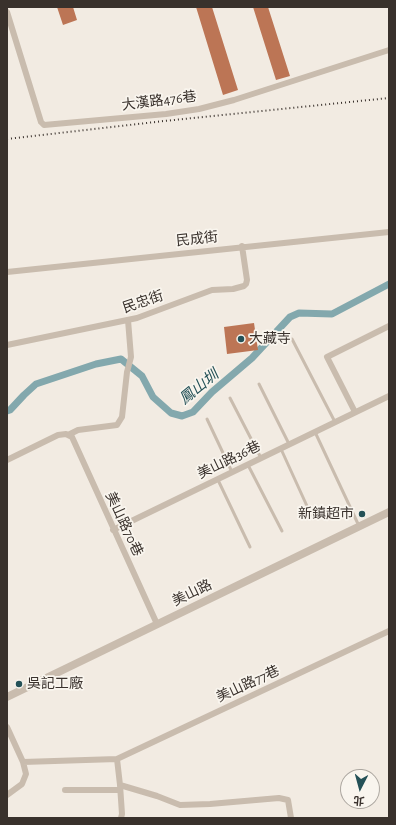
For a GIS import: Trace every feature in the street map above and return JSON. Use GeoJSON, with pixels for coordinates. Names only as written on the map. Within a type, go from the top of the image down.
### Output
{"type":"FeatureCollection","features":[{"type":"Feature","properties":{"kind":"street","name":"大漢路476巷"},"geometry":{"type":"LineString","coordinates":[[7,12],[44,125],[166,114],[199,108],[234,100],[389,50]]}},
{"type":"Feature","properties":{"kind":"street","name":"民成街"},"geometry":{"type":"LineString","coordinates":[[7,272],[242,246],[389,232]]}},
{"type":"Feature","properties":{"kind":"street","name":"民忠街"},"geometry":{"type":"LineString","coordinates":[[7,345],[137,318],[212,290],[244,286],[247,280],[242,246]]}},
{"type":"Feature","properties":{"kind":"street"},"geometry":{"type":"LineString","coordinates":[[7,460],[58,435],[68,435],[78,430],[117,424],[122,417],[127,372],[131,357],[128,320]]}},
{"type":"Feature","properties":{"kind":"street"},"geometry":{"type":"LineString","coordinates":[[355,412],[327,357],[389,326]]}},
{"type":"Feature","properties":{"kind":"street","name":"美山路36巷"},"geometry":{"type":"LineString","coordinates":[[113,530],[389,396]]}},
{"type":"Feature","properties":{"kind":"street","name":"美山路70巷"},"geometry":{"type":"LineString","coordinates":[[68,435],[72,437],[157,624]]}},
{"type":"Feature","properties":{"kind":"street","name":"美山路"},"geometry":{"type":"LineString","coordinates":[[7,697],[389,512]]}},
{"type":"Feature","properties":{"kind":"street","name":"美山路77巷"},"geometry":{"type":"LineString","coordinates":[[23,762],[117,759],[389,631]]}},
{"type":"Feature","properties":{"kind":"street"},"geometry":{"type":"LineString","coordinates":[[7,727],[23,762],[26,774],[22,784],[7,795]]}},
{"type":"Feature","properties":{"kind":"street"},"geometry":{"type":"LineString","coordinates":[[117,759],[122,814],[121,818]]}},
{"type":"Feature","properties":{"kind":"street"},"geometry":{"type":"LineString","coordinates":[[65,790],[120,788],[157,796],[180,805],[278,798],[288,800],[291,818]]}},
{"type":"Feature","properties":{"kind":"lane"},"geometry":{"type":"LineString","coordinates":[[292,339],[335,422]]}},
{"type":"Feature","properties":{"kind":"lane"},"geometry":{"type":"LineString","coordinates":[[259,384],[289,444]]}},
{"type":"Feature","properties":{"kind":"lane"},"geometry":{"type":"LineString","coordinates":[[230,398],[261,458]]}},
{"type":"Feature","properties":{"kind":"lane"},"geometry":{"type":"LineString","coordinates":[[207,419],[232,472]]}},
{"type":"Feature","properties":{"kind":"lane"},"geometry":{"type":"LineString","coordinates":[[315,432],[359,526]]}},
{"type":"Feature","properties":{"kind":"lane"},"geometry":{"type":"LineString","coordinates":[[281,448],[312,517]]}},
{"type":"Feature","properties":{"kind":"lane"},"geometry":{"type":"LineString","coordinates":[[247,465],[282,531]]}},
{"type":"Feature","properties":{"kind":"lane"},"geometry":{"type":"LineString","coordinates":[[218,479],[250,547]]}},
{"type":"Feature","properties":{"kind":"building"},"geometry":{"type":"Polygon","coordinates":[[[57,7],[73,7],[77,20],[63,25],[57,7]]]}},
{"type":"Feature","properties":{"kind":"building"},"geometry":{"type":"Polygon","coordinates":[[[196,7],[212,7],[238,90],[223,95],[196,7]]]}},
{"type":"Feature","properties":{"kind":"building"},"geometry":{"type":"Polygon","coordinates":[[[253,7],[268,7],[290,76],[276,80],[253,7]]]}},
{"type":"Feature","properties":{"kind":"building","name":"大藏寺"},"geometry":{"type":"Polygon","coordinates":[[[254,323],[258,350],[227,354],[224,327],[254,323]]]}},
{"type":"Feature","properties":{"kind":"waterway","name":"鳳山圳"},"geometry":{"type":"LineString","coordinates":[[7,411],[10,410],[36,384],[96,364],[121,359],[142,376],[153,397],[171,413],[182,416],[193,412],[212,392],[252,358],[290,317],[299,313],[332,314],[389,284]]}},
{"type":"Feature","properties":{"kind":"railway"},"geometry":{"type":"LineString","coordinates":[[7,139],[389,98]]}},
{"type":"Feature","properties":{"kind":"place","name":"大藏寺"},"geometry":{"type":"Point","coordinates":[241,339]}},
{"type":"Feature","properties":{"kind":"place","name":"新鎮超市"},"geometry":{"type":"Point","coordinates":[362,514]}},
{"type":"Feature","properties":{"kind":"place","name":"吳記工廠"},"geometry":{"type":"Point","coordinates":[19,684]}}]}
